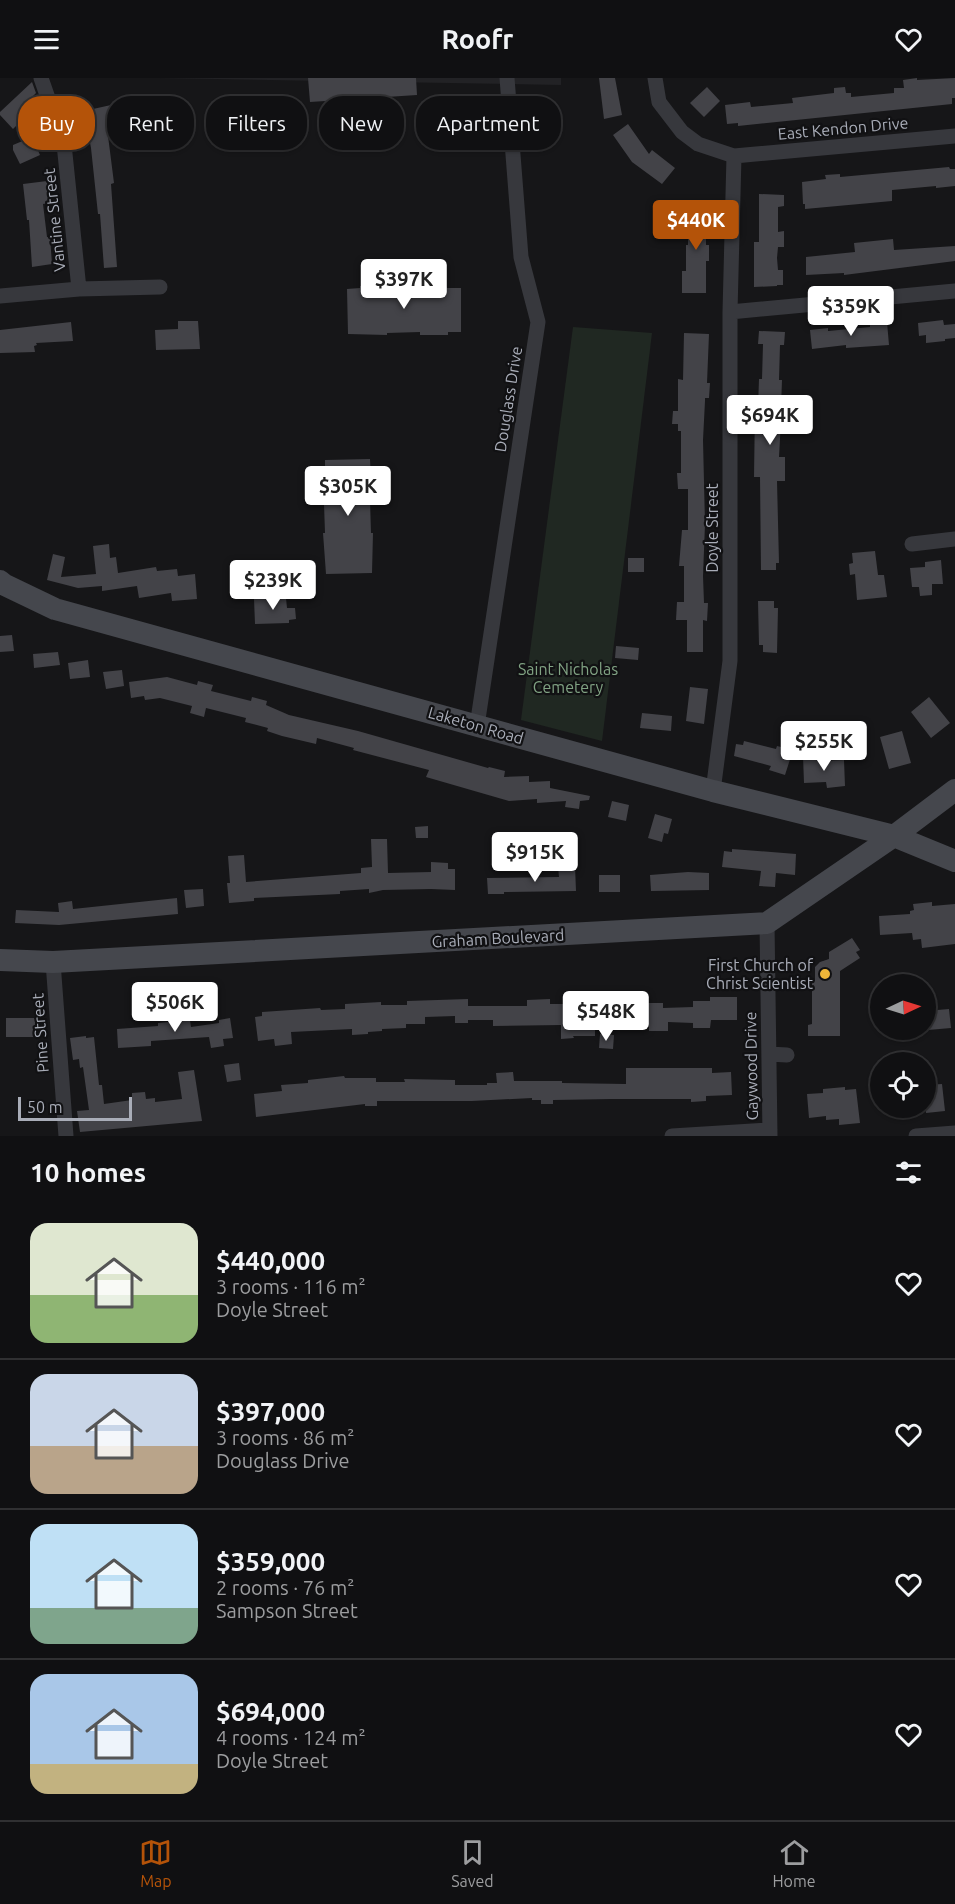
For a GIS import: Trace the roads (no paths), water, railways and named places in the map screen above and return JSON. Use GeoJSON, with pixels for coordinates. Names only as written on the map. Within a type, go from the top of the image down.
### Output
{"type":"FeatureCollection","features":[{"type":"Feature","properties":{"kind":"street","name":"Vantine Street"},"geometry":{"type":"LineString","coordinates":[[41,78],[64,144],[79,290]]}},
{"type":"Feature","properties":{"kind":"street","name":"Douglass Drive"},"geometry":{"type":"LineString","coordinates":[[477,726],[538,322],[521,257],[507,78]]}},
{"type":"Feature","properties":{"kind":"street"},"geometry":{"type":"LineString","coordinates":[[655,78],[659,102],[682,132],[698,144],[734,156]]}},
{"type":"Feature","properties":{"kind":"street","name":"East Kendon Drive"},"geometry":{"type":"LineString","coordinates":[[734,156],[955,136]]}},
{"type":"Feature","properties":{"kind":"street","name":"Doyle Street"},"geometry":{"type":"LineString","coordinates":[[713,790],[730,661],[730,312],[734,156]]}},
{"type":"Feature","properties":{"kind":"street"},"geometry":{"type":"LineString","coordinates":[[0,296],[160,287]]}},
{"type":"Feature","properties":{"kind":"street"},"geometry":{"type":"LineString","coordinates":[[730,312],[955,291]]}},
{"type":"Feature","properties":{"kind":"street"},"geometry":{"type":"LineString","coordinates":[[912,544],[955,539]]}},
{"type":"Feature","properties":{"kind":"street","name":"Laketon Road"},"geometry":{"type":"LineString","coordinates":[[2,585],[55,609],[713,790],[894,836],[955,861]]}},
{"type":"Feature","properties":{"kind":"street"},"geometry":{"type":"LineString","coordinates":[[767,923],[894,836],[955,790]]}},
{"type":"Feature","properties":{"kind":"street","name":"Graham Boulevard"},"geometry":{"type":"LineString","coordinates":[[0,960],[53,962],[767,923]]}},
{"type":"Feature","properties":{"kind":"street","name":"Gaywood Drive"},"geometry":{"type":"LineString","coordinates":[[767,923],[770,1133]]}},
{"type":"Feature","properties":{"kind":"street","name":"Pine Street"},"geometry":{"type":"LineString","coordinates":[[53,962],[66,1136]]}},
{"type":"Feature","properties":{"kind":"street"},"geometry":{"type":"LineString","coordinates":[[769,1054],[787,1055]]}},
{"type":"Feature","properties":{"kind":"street"},"geometry":{"type":"LineString","coordinates":[[672,1136],[770,1133]]}},
{"type":"Feature","properties":{"kind":"street"},"geometry":{"type":"LineString","coordinates":[[916,1136],[955,1133]]}},
{"type":"Feature","properties":{"kind":"place","name":"First Church of Christ Scientist"},"geometry":{"type":"Point","coordinates":[825,974]}},
{"type":"Feature","properties":{"kind":"park label","name":"Saint Nicholas Cemetery"},"geometry":{"type":"Point","coordinates":[568,678]}}]}
